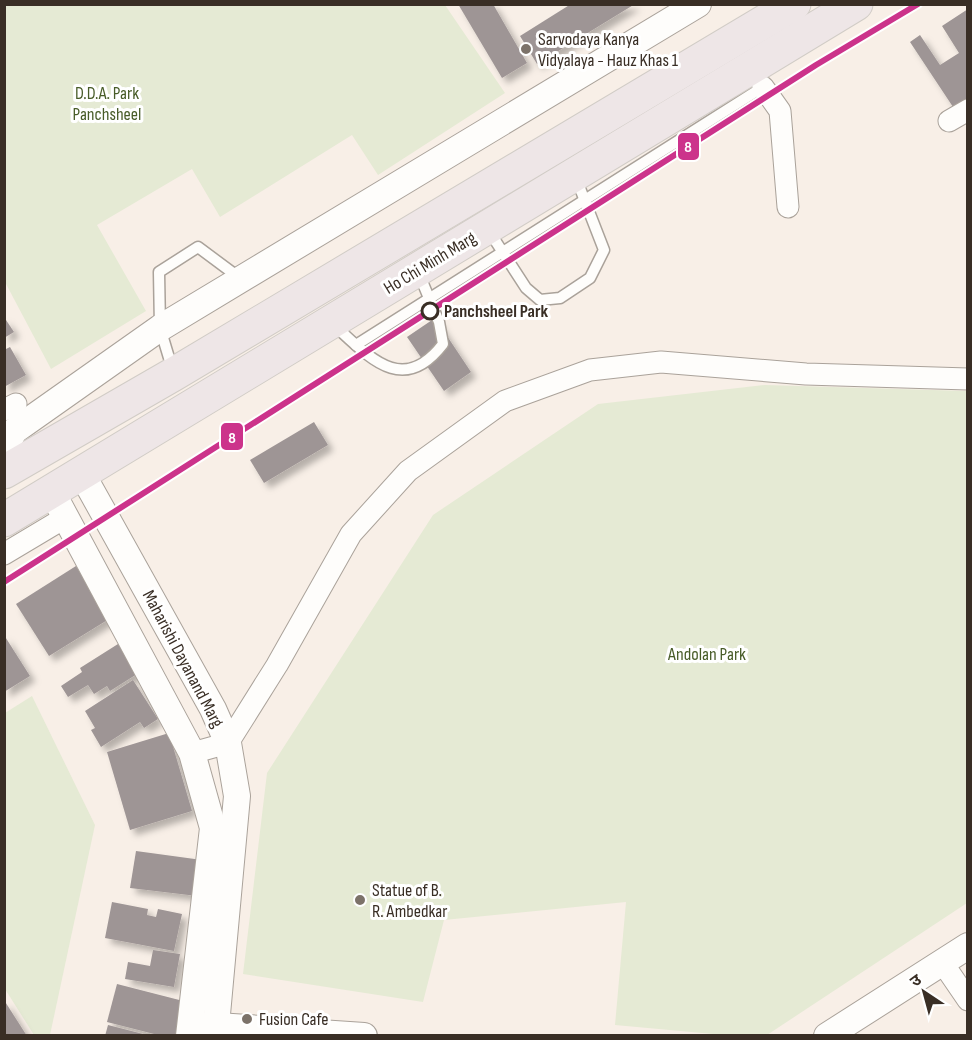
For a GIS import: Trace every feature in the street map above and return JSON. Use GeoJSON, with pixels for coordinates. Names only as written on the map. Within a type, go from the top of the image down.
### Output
{"type":"FeatureCollection","features":[{"type":"Feature","properties":{"kind":"main road","name":"Ho Chi Minh Marg"},"geometry":{"type":"LineString","coordinates":[[4,472],[174,374],[794,4]]}},
{"type":"Feature","properties":{"kind":"main road","name":"Ho Chi Minh Marg"},"geometry":{"type":"LineString","coordinates":[[4,520],[59,505],[82,474],[417,271],[495,241],[757,78],[856,4]]}},
{"type":"Feature","properties":{"kind":"street"},"geometry":{"type":"LineString","coordinates":[[4,449],[14,431],[160,328],[698,4]]}},
{"type":"Feature","properties":{"kind":"street"},"geometry":{"type":"LineString","coordinates":[[757,78],[780,111],[788,207]]}},
{"type":"Feature","properties":{"kind":"street"},"geometry":{"type":"LineString","coordinates":[[949,121],[968,110]]}},
{"type":"Feature","properties":{"kind":"street"},"geometry":{"type":"LineString","coordinates":[[192,753],[228,743],[277,665],[351,534],[408,471],[505,401],[590,370],[661,362],[806,374],[968,379]]}},
{"type":"Feature","properties":{"kind":"street","name":"Maharishi Dayanand Marg"},"geometry":{"type":"LineString","coordinates":[[82,474],[213,709],[228,743],[237,796],[203,1031]]}},
{"type":"Feature","properties":{"kind":"street"},"geometry":{"type":"LineString","coordinates":[[4,554],[59,505]]}},
{"type":"Feature","properties":{"kind":"street","name":"Maharishi Dayanand Marg"},"geometry":{"type":"LineString","coordinates":[[59,505],[192,753],[213,828],[203,1031]]}},
{"type":"Feature","properties":{"kind":"street"},"geometry":{"type":"LineString","coordinates":[[89,560],[120,544]]}},
{"type":"Feature","properties":{"kind":"street"},"geometry":{"type":"LineString","coordinates":[[124,626],[158,609]]}},
{"type":"Feature","properties":{"kind":"street"},"geometry":{"type":"LineString","coordinates":[[827,1035],[968,946]]}},
{"type":"Feature","properties":{"kind":"street"},"geometry":{"type":"LineString","coordinates":[[942,962],[968,1000]]}},
{"type":"Feature","properties":{"kind":"street"},"geometry":{"type":"LineString","coordinates":[[203,1031],[364,1035]]}},
{"type":"Feature","properties":{"kind":"lane"},"geometry":{"type":"LineString","coordinates":[[356,345],[430,301],[495,241],[526,288],[540,300],[560,298],[590,278],[604,250],[580,188]]}},
{"type":"Feature","properties":{"kind":"lane"},"geometry":{"type":"LineString","coordinates":[[174,374],[160,328],[159,272],[198,247],[241,279]]}},
{"type":"Feature","properties":{"kind":"lane"},"geometry":{"type":"LineString","coordinates":[[332,323],[380,364],[402,372],[420,366],[434,356],[443,344],[439,322],[417,271]]}},
{"type":"Feature","properties":{"kind":"green space","name":"D.D.A. Park Panchsheel"},"geometry":{"type":"Polygon","coordinates":[[[4,5],[445,5],[505,93],[378,175],[352,135],[220,217],[192,169],[97,225],[146,311],[51,369],[5,282],[4,5]]]}},
{"type":"Feature","properties":{"kind":"green space","name":"Andolan Park"},"geometry":{"type":"Polygon","coordinates":[[[765,385],[967,391],[967,903],[767,1035],[724,1035],[615,1025],[626,902],[444,920],[423,1002],[243,974],[267,773],[433,515],[598,404],[765,385]]]}},
{"type":"Feature","properties":{"kind":"green space"},"geometry":{"type":"Polygon","coordinates":[[[32,696],[95,825],[50,1035],[34,1035],[5,989],[5,713],[32,696]]]}},
{"type":"Feature","properties":{"kind":"building"},"geometry":{"type":"Polygon","coordinates":[[[458,4],[493,4],[527,63],[502,78],[458,4]]]}},
{"type":"Feature","properties":{"kind":"building"},"geometry":{"type":"Polygon","coordinates":[[[571,4],[635,4],[537,64],[520,36],[571,4]]]}},
{"type":"Feature","properties":{"kind":"building"},"geometry":{"type":"Polygon","coordinates":[[[968,9],[968,101],[955,110],[910,42],[920,35],[940,65],[959,53],[942,26],[968,9]]]}},
{"type":"Feature","properties":{"kind":"building"},"geometry":{"type":"Polygon","coordinates":[[[4,317],[14,332],[4,338],[4,317]]]}},
{"type":"Feature","properties":{"kind":"building"},"geometry":{"type":"Polygon","coordinates":[[[435,318],[471,372],[444,391],[407,337],[435,318]]]}},
{"type":"Feature","properties":{"kind":"building"},"geometry":{"type":"Polygon","coordinates":[[[10,347],[26,375],[4,387],[4,350],[10,347]]]}},
{"type":"Feature","properties":{"kind":"building"},"geometry":{"type":"Polygon","coordinates":[[[314,422],[328,445],[264,483],[250,460],[314,422]]]}},
{"type":"Feature","properties":{"kind":"building"},"geometry":{"type":"Polygon","coordinates":[[[76,566],[109,619],[49,656],[16,604],[76,566]]]}},
{"type":"Feature","properties":{"kind":"building"},"geometry":{"type":"Polygon","coordinates":[[[4,635],[30,676],[4,692],[4,635]]]}},
{"type":"Feature","properties":{"kind":"building"},"geometry":{"type":"Polygon","coordinates":[[[118,644],[137,674],[110,691],[107,686],[94,694],[88,685],[68,697],[61,686],[82,672],[80,668],[118,644]]]}},
{"type":"Feature","properties":{"kind":"building"},"geometry":{"type":"Polygon","coordinates":[[[133,680],[158,719],[144,728],[140,722],[101,747],[91,730],[95,728],[85,711],[133,680]]]}},
{"type":"Feature","properties":{"kind":"building"},"geometry":{"type":"Polygon","coordinates":[[[169,733],[192,811],[130,830],[107,752],[169,733]]]}},
{"type":"Feature","properties":{"kind":"building"},"geometry":{"type":"Polygon","coordinates":[[[136,851],[202,860],[197,896],[130,888],[136,851]]]}},
{"type":"Feature","properties":{"kind":"building"},"geometry":{"type":"Polygon","coordinates":[[[112,902],[148,909],[147,915],[156,917],[158,909],[182,914],[174,951],[105,938],[112,902]]]}},
{"type":"Feature","properties":{"kind":"building"},"geometry":{"type":"Polygon","coordinates":[[[153,950],[180,954],[174,987],[125,979],[128,962],[150,966],[153,950]]]}},
{"type":"Feature","properties":{"kind":"building"},"geometry":{"type":"Polygon","coordinates":[[[117,984],[191,1003],[183,1036],[162,1036],[107,1022],[117,984]]]}},
{"type":"Feature","properties":{"kind":"building"},"geometry":{"type":"Polygon","coordinates":[[[4,1000],[27,1036],[4,1036],[4,1000]]]}},
{"type":"Feature","properties":{"kind":"building"},"geometry":{"type":"Polygon","coordinates":[[[108,1025],[147,1035],[147,1036],[105,1036],[108,1025]]]}},
{"type":"Feature","properties":{"kind":"transit line","name":"8"},"geometry":{"type":"LineString","coordinates":[[4,582],[816,65],[918,4]]}},
{"type":"Feature","properties":{"kind":"place","name":"Sarvodaya Kanya Vidyalaya - Hauz Khas 1"},"geometry":{"type":"Point","coordinates":[526,49]}},
{"type":"Feature","properties":{"kind":"place","name":"Panchsheel Park"},"geometry":{"type":"Point","coordinates":[430,311]}},
{"type":"Feature","properties":{"kind":"place","name":"Statue of B. R. Ambedkar"},"geometry":{"type":"Point","coordinates":[360,900]}},
{"type":"Feature","properties":{"kind":"place","name":"Fusion Cafe"},"geometry":{"type":"Point","coordinates":[247,1019]}}]}
